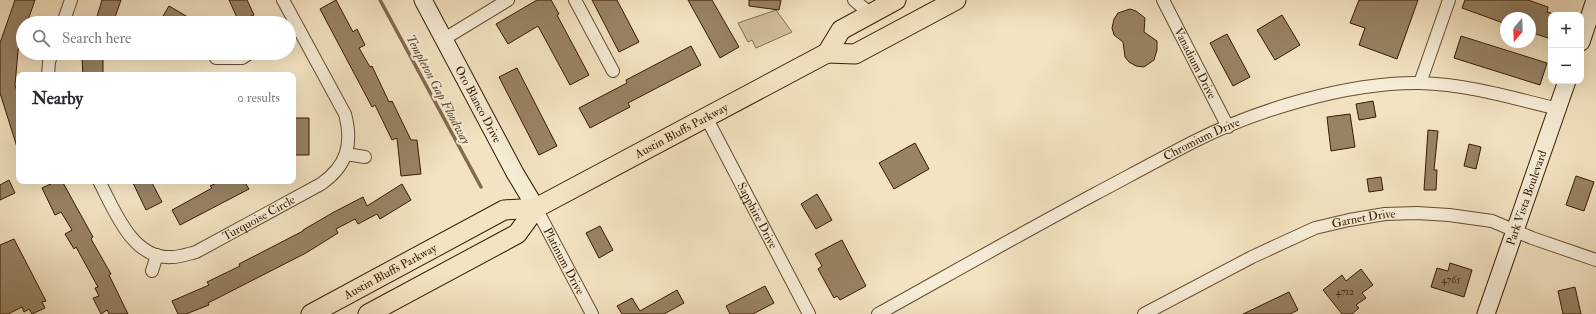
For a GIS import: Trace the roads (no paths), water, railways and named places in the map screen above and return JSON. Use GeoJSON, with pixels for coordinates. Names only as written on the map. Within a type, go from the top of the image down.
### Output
{"type":"FeatureCollection","features":[{"type":"Feature","properties":{"kind":"main road"},"geometry":{"type":"LineString","coordinates":[[827,53],[841,30],[870,7],[896,0]]}},
{"type":"Feature","properties":{"kind":"main road","name":"Austin Bluffs Parkway"},"geometry":{"type":"LineString","coordinates":[[311,314],[504,210],[536,208],[827,53],[855,54],[956,0]]}},
{"type":"Feature","properties":{"kind":"main road","name":"Austin Bluffs Parkway"},"geometry":{"type":"LineString","coordinates":[[368,314],[517,234],[536,208]]}},
{"type":"Feature","properties":{"kind":"street"},"geometry":{"type":"LineString","coordinates":[[65,16],[71,0]]}},
{"type":"Feature","properties":{"kind":"street","name":"Turquoise Circle"},"geometry":{"type":"LineString","coordinates":[[283,0],[289,16]]}},
{"type":"Feature","properties":{"kind":"street","name":"Oro Blanco Drive"},"geometry":{"type":"LineString","coordinates":[[423,0],[515,173],[536,208]]}},
{"type":"Feature","properties":{"kind":"street"},"geometry":{"type":"LineString","coordinates":[[575,0],[613,71]]}},
{"type":"Feature","properties":{"kind":"street"},"geometry":{"type":"LineString","coordinates":[[854,0],[870,7]]}},
{"type":"Feature","properties":{"kind":"street","name":"Vanadium Drive"},"geometry":{"type":"LineString","coordinates":[[1163,0],[1228,127]]}},
{"type":"Feature","properties":{"kind":"street"},"geometry":{"type":"LineString","coordinates":[[1420,83],[1449,0]]}},
{"type":"Feature","properties":{"kind":"street"},"geometry":{"type":"LineString","coordinates":[[1584,34],[1596,0]]}},
{"type":"Feature","properties":{"kind":"street"},"geometry":{"type":"LineString","coordinates":[[444,39],[504,1]]}},
{"type":"Feature","properties":{"kind":"street","name":"Turquoise Circle"},"geometry":{"type":"LineString","coordinates":[[101,184],[125,230],[134,242],[157,255],[170,258],[196,252],[334,176],[346,154],[349,128],[345,114],[296,33]]}},
{"type":"Feature","properties":{"kind":"street"},"geometry":{"type":"LineString","coordinates":[[48,72],[50,60]]}},
{"type":"Feature","properties":{"kind":"street","name":"Chromium Drive"},"geometry":{"type":"LineString","coordinates":[[878,314],[1031,228],[1194,142],[1267,112],[1333,94],[1381,86],[1420,83],[1444,85],[1487,92],[1558,109]]}},
{"type":"Feature","properties":{"kind":"street","name":"Park Vista Boulevard"},"geometry":{"type":"LineString","coordinates":[[1486,314],[1566,84]]}},
{"type":"Feature","properties":{"kind":"street","name":"Sapphire Drive"},"geometry":{"type":"LineString","coordinates":[[706,117],[809,314]]}},
{"type":"Feature","properties":{"kind":"street"},"geometry":{"type":"LineString","coordinates":[[346,154],[365,158]]}},
{"type":"Feature","properties":{"kind":"street","name":"Platinum Drive"},"geometry":{"type":"LineString","coordinates":[[536,208],[592,314]]}},
{"type":"Feature","properties":{"kind":"street","name":"Garnet Drive"},"geometry":{"type":"LineString","coordinates":[[1144,314],[1284,241],[1315,228],[1385,214],[1417,213],[1449,215],[1492,221],[1532,238],[1596,260]]}},
{"type":"Feature","properties":{"kind":"street"},"geometry":{"type":"LineString","coordinates":[[152,271],[157,255]]}},
{"type":"Feature","properties":{"kind":"waterway","name":"Templeton Gap Floodway"},"geometry":{"type":"LineString","coordinates":[[380,0],[481,187]]}}]}
